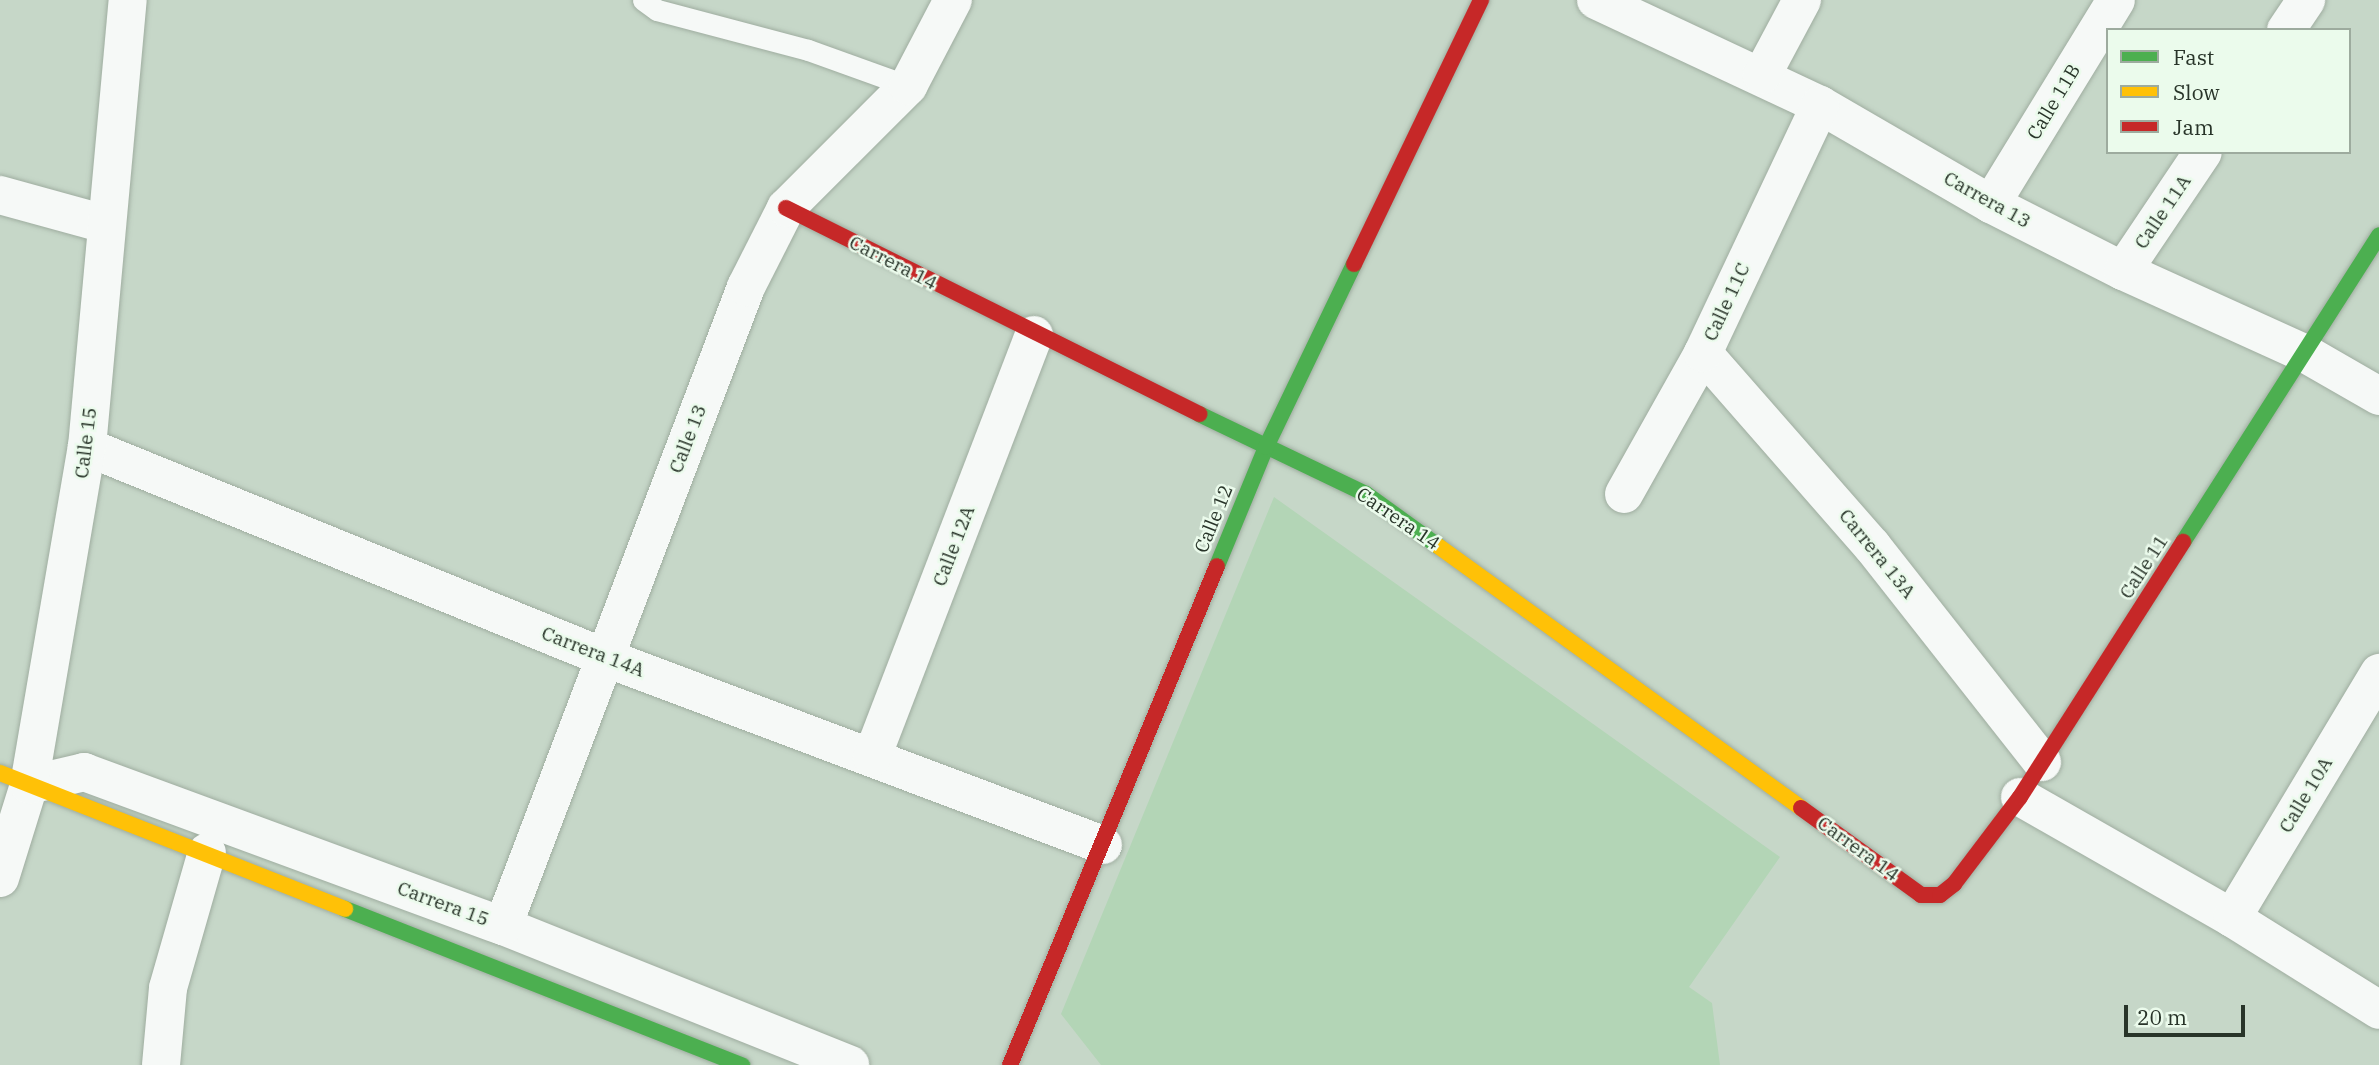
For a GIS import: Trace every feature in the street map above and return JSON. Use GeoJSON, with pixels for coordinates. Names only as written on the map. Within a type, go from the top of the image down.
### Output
{"type":"FeatureCollection","features":[{"type":"Feature","properties":{"kind":"street","name":"Calle 15"},"geometry":{"type":"LineString","coordinates":[[0,878],[15,779],[88,447],[105,224],[128,0]]}},
{"type":"Feature","properties":{"kind":"street","name":"Calle 13"},"geometry":{"type":"LineString","coordinates":[[503,926],[746,287],[786,208],[908,86],[953,0]]}},
{"type":"Feature","properties":{"kind":"street","name":"Calle 12"},"geometry":{"type":"LineString","coordinates":[[1010,1065],[1266,447],[1481,0]]}},
{"type":"Feature","properties":{"kind":"street","name":"Carrera 13"},"geometry":{"type":"LineString","coordinates":[[1596,0],[1762,75],[1820,105],[1991,204],[2123,271],[2306,354],[2379,397]]}},
{"type":"Feature","properties":{"kind":"street"},"geometry":{"type":"LineString","coordinates":[[1762,75],[1802,0]]}},
{"type":"Feature","properties":{"kind":"street","name":"Calle 11B"},"geometry":{"type":"LineString","coordinates":[[1991,204],[2116,0]]}},
{"type":"Feature","properties":{"kind":"street"},"geometry":{"type":"LineString","coordinates":[[2287,28],[2306,0]]}},
{"type":"Feature","properties":{"kind":"street","name":"Calle 11C"},"geometry":{"type":"LineString","coordinates":[[1624,494],[1703,353],[1820,105]]}},
{"type":"Feature","properties":{"kind":"street","name":"Calle 11A"},"geometry":{"type":"LineString","coordinates":[[2123,271],[2202,154]]}},
{"type":"Feature","properties":{"kind":"street"},"geometry":{"type":"LineString","coordinates":[[0,195],[105,224]]}},
{"type":"Feature","properties":{"kind":"street","name":"Carrera 14"},"geometry":{"type":"LineString","coordinates":[[786,208],[1034,335],[1366,494],[1921,895]]}},
{"type":"Feature","properties":{"kind":"street","name":"Calle 11"},"geometry":{"type":"LineString","coordinates":[[1921,895],[1940,895],[1954,884],[2020,797],[2306,354],[2379,235]]}},
{"type":"Feature","properties":{"kind":"street","name":"Calle 12A"},"geometry":{"type":"LineString","coordinates":[[872,757],[1034,335]]}},
{"type":"Feature","properties":{"kind":"street","name":"Carrera 13A"},"geometry":{"type":"LineString","coordinates":[[1703,353],[1872,546],[2042,762]]}},
{"type":"Feature","properties":{"kind":"street","name":"Carrera 14A"},"geometry":{"type":"LineString","coordinates":[[88,447],[606,658],[1103,845]]}},
{"type":"Feature","properties":{"kind":"street","name":"Calle 10A"},"geometry":{"type":"LineString","coordinates":[[2232,918],[2379,673]]}},
{"type":"Feature","properties":{"kind":"street","name":"Carrera 15"},"geometry":{"type":"LineString","coordinates":[[15,779],[85,772],[503,926],[850,1065]]}},
{"type":"Feature","properties":{"kind":"street","name":"Carrera 15"},"geometry":{"type":"LineString","coordinates":[[15,779],[207,852],[742,1065]]}},
{"type":"Feature","properties":{"kind":"street"},"geometry":{"type":"LineString","coordinates":[[2020,797],[2232,918],[2379,1010]]}},
{"type":"Feature","properties":{"kind":"street"},"geometry":{"type":"LineString","coordinates":[[161,1065],[168,988],[207,852]]}},
{"type":"Feature","properties":{"kind":"lane"},"geometry":{"type":"LineString","coordinates":[[643,0],[657,10],[808,51],[908,86]]}},
{"type":"Feature","properties":{"kind":"green space"},"geometry":{"type":"Polygon","coordinates":[[[1274,497],[1780,857],[1689,987],[1712,1003],[1720,1065],[1101,1065],[1061,1014],[1274,497]]]}},
{"type":"Feature","properties":{"kind":"traffic: fast"},"geometry":{"type":"LineString","coordinates":[[2183,542],[2379,235]]}},
{"type":"Feature","properties":{"kind":"traffic: fast"},"geometry":{"type":"LineString","coordinates":[[1217,566],[1266,447],[1354,264]]}},
{"type":"Feature","properties":{"kind":"traffic: fast"},"geometry":{"type":"LineString","coordinates":[[1199,414],[1366,494],[1438,546]]}},
{"type":"Feature","properties":{"kind":"traffic: fast"},"geometry":{"type":"LineString","coordinates":[[345,909],[742,1065]]}},
{"type":"Feature","properties":{"kind":"traffic: slow"},"geometry":{"type":"LineString","coordinates":[[1438,546],[1801,808]]}},
{"type":"Feature","properties":{"kind":"traffic: slow"},"geometry":{"type":"LineString","coordinates":[[0,773],[345,909]]}},
{"type":"Feature","properties":{"kind":"traffic: jam"},"geometry":{"type":"LineString","coordinates":[[1354,264],[1481,0]]}},
{"type":"Feature","properties":{"kind":"traffic: jam"},"geometry":{"type":"LineString","coordinates":[[786,208],[1199,414]]}},
{"type":"Feature","properties":{"kind":"traffic: jam"},"geometry":{"type":"LineString","coordinates":[[1801,808],[1921,895],[1940,895],[1954,884],[2020,797],[2183,542]]}},
{"type":"Feature","properties":{"kind":"traffic: jam"},"geometry":{"type":"LineString","coordinates":[[1010,1065],[1217,566]]}}]}
